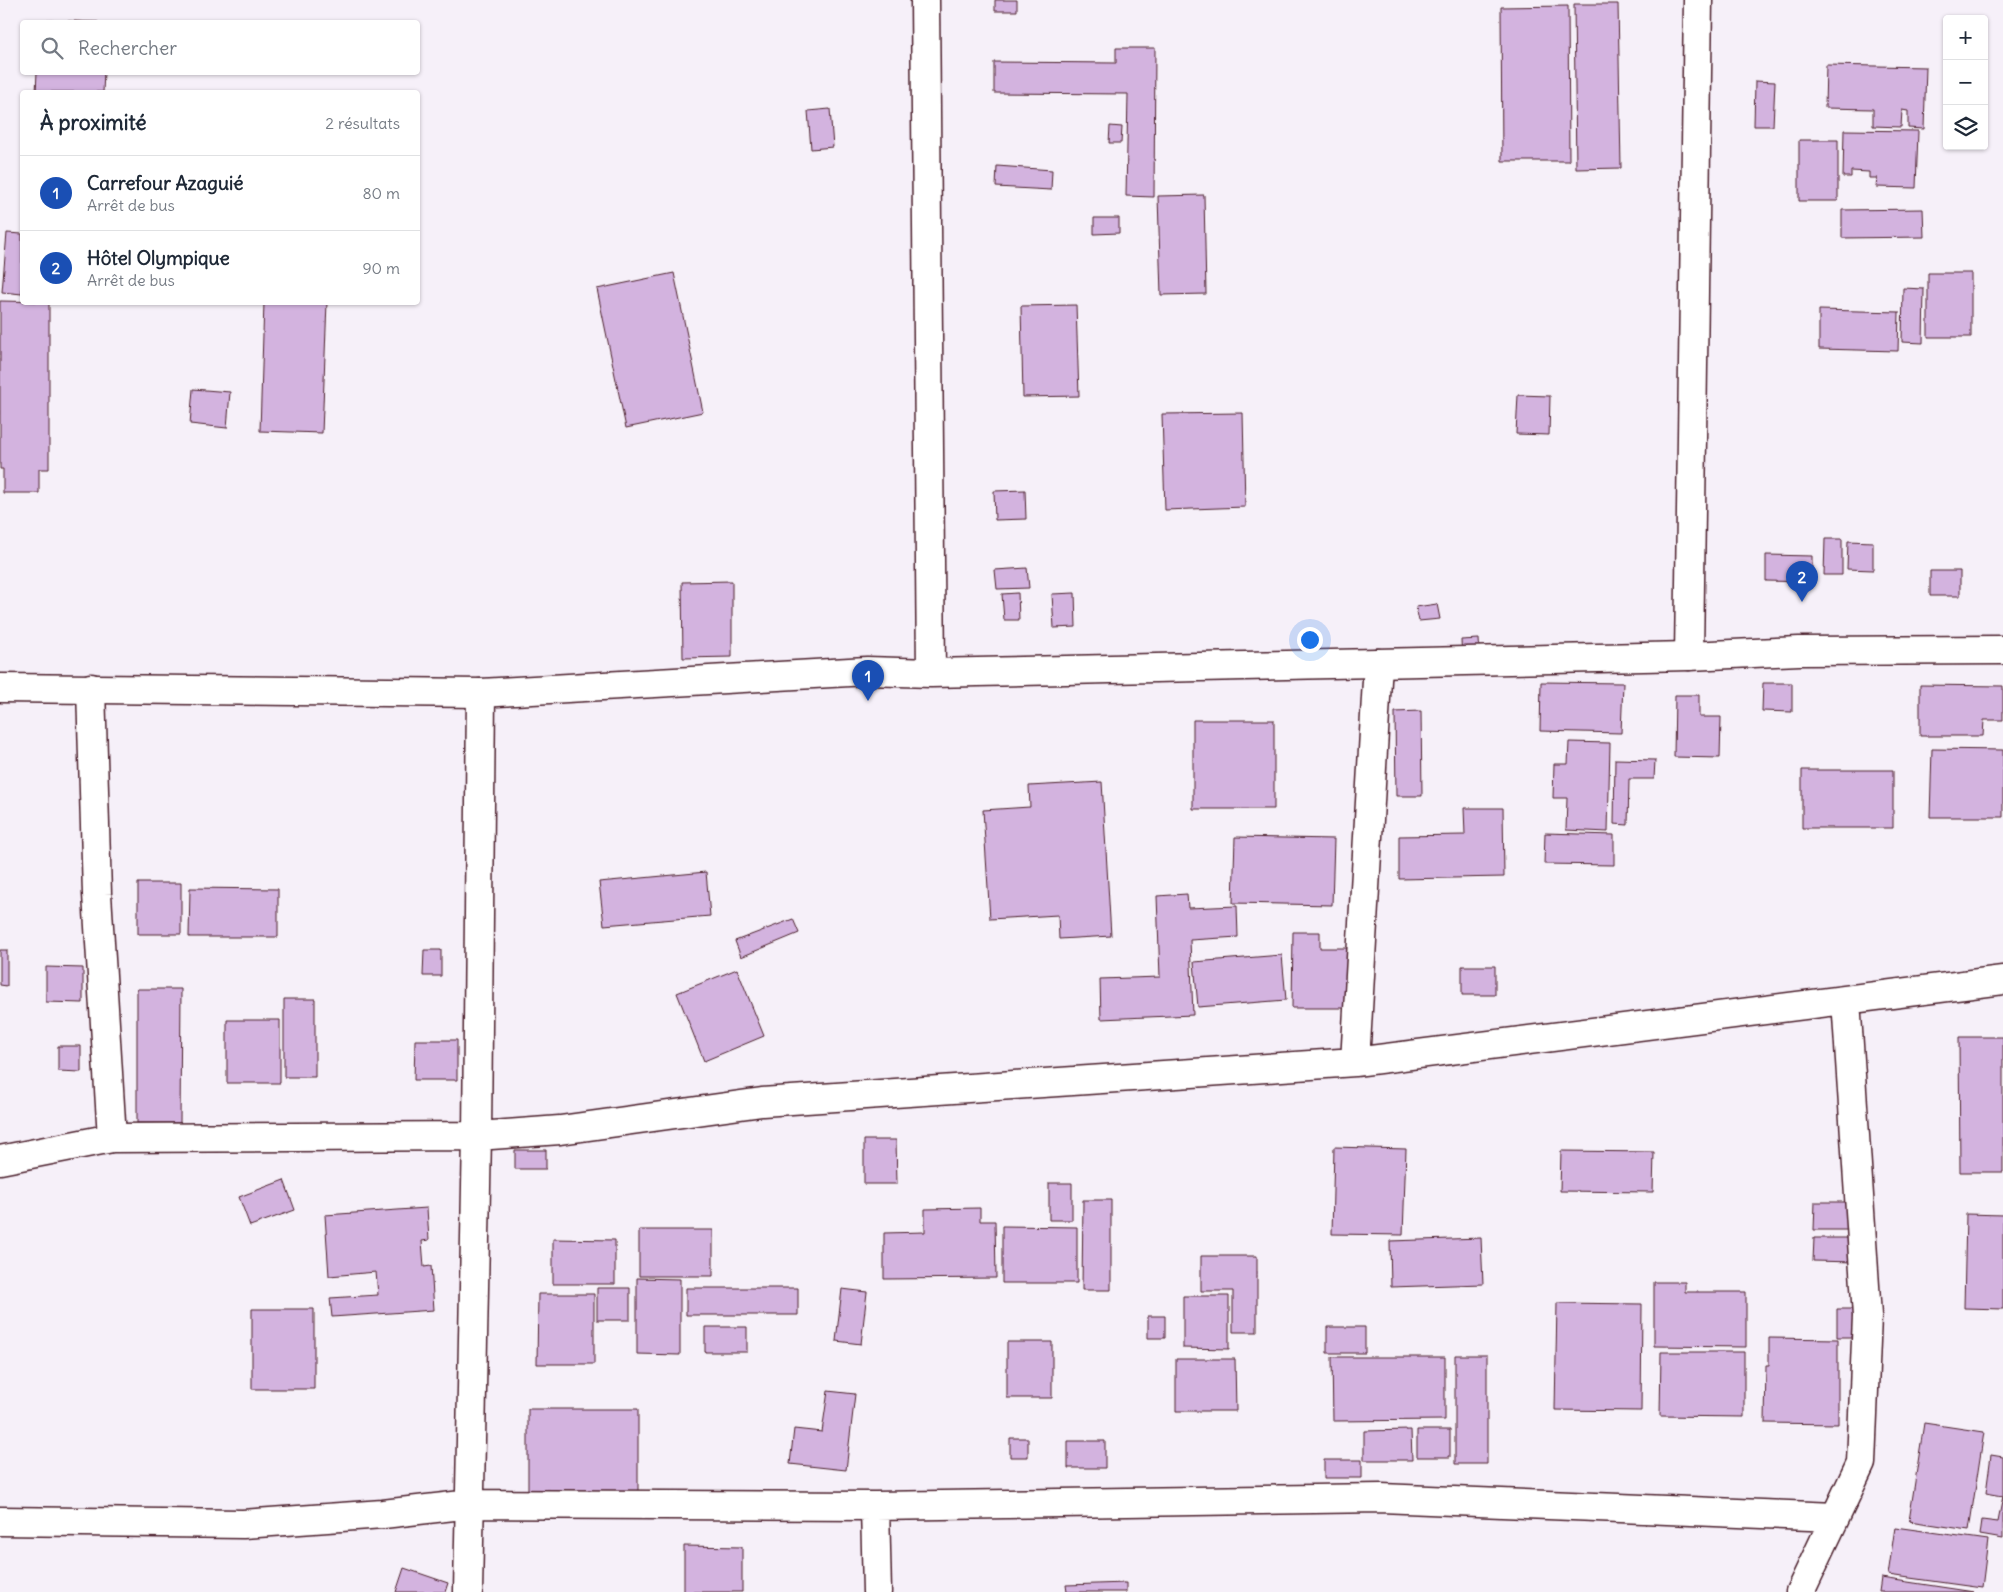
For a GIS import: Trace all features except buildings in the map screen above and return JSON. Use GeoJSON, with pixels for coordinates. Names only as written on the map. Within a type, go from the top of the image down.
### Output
{"type":"FeatureCollection","features":[{"type":"Feature","properties":{"kind":"street"},"geometry":{"type":"LineString","coordinates":[[925,0],[931,673]]}},
{"type":"Feature","properties":{"kind":"street"},"geometry":{"type":"LineString","coordinates":[[1689,656],[1698,0]]}},
{"type":"Feature","properties":{"kind":"street"},"geometry":{"type":"LineString","coordinates":[[0,688],[481,693],[867,671],[931,673],[1689,656],[1799,651],[2003,650]]}},
{"type":"Feature","properties":{"kind":"street"},"geometry":{"type":"LineString","coordinates":[[1355,1062],[1378,663]]}},
{"type":"Feature","properties":{"kind":"street"},"geometry":{"type":"LineString","coordinates":[[91,688],[97,894],[112,1138]]}},
{"type":"Feature","properties":{"kind":"street"},"geometry":{"type":"LineString","coordinates":[[468,1592],[477,1136],[481,693]]}},
{"type":"Feature","properties":{"kind":"street"},"geometry":{"type":"LineString","coordinates":[[0,1160],[112,1138],[477,1136],[560,1130],[762,1102],[1355,1062],[2003,980]]}},
{"type":"Feature","properties":{"kind":"street"},"geometry":{"type":"LineString","coordinates":[[1800,1592],[1860,1463],[1867,1316],[1846,1000]]}},
{"type":"Feature","properties":{"kind":"street"},"geometry":{"type":"LineString","coordinates":[[0,1522],[243,1524],[384,1514],[471,1504],[875,1506],[1381,1498],[1836,1517]]}},
{"type":"Feature","properties":{"kind":"street"},"geometry":{"type":"LineString","coordinates":[[875,1506],[877,1592]]}},
{"type":"Feature","properties":{"kind":"place","name":"Hôtel Olympique"},"geometry":{"type":"Point","coordinates":[1802,602]}},
{"type":"Feature","properties":{"kind":"place","name":"Carrefour Azaguié"},"geometry":{"type":"Point","coordinates":[868,701]}}]}
